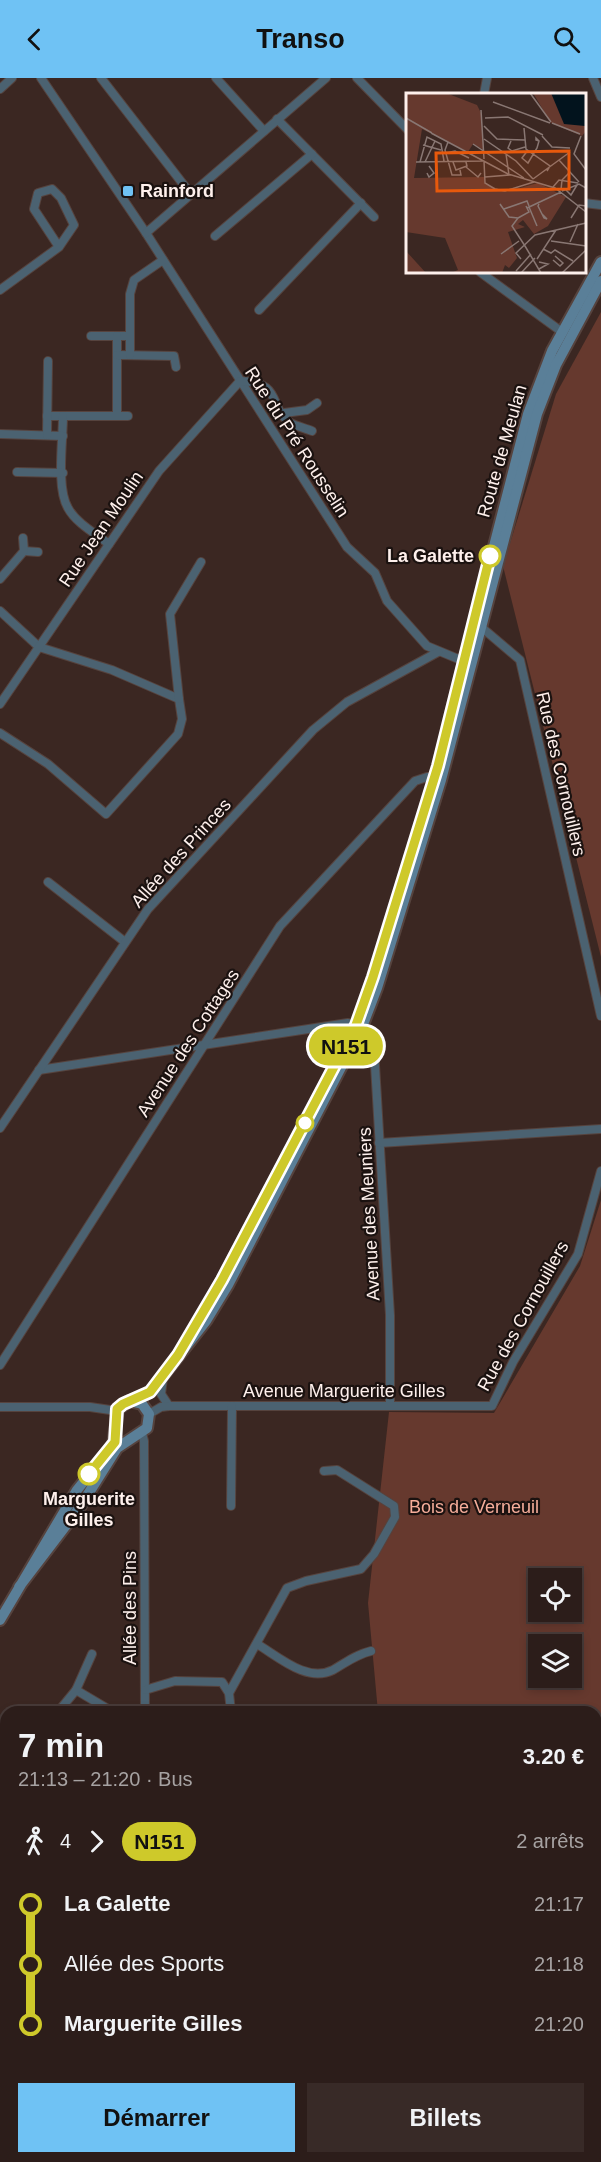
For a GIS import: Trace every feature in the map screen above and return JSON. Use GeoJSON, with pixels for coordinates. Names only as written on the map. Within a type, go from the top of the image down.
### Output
{"type":"FeatureCollection","features":[{"type":"Feature","properties":{"kind":"main road","name":"Route de Meulan"},"geometry":{"type":"LineString","coordinates":[[127,1402],[140,1399],[152,1390],[178,1355],[222,1280],[359,1026],[438,779],[528,414],[546,365],[601,262]]}},
{"type":"Feature","properties":{"kind":"main road","name":"Route de Meulan"},"geometry":{"type":"LineString","coordinates":[[467,662],[480,626],[537,414],[556,365],[601,281]]}},
{"type":"Feature","properties":{"kind":"main road","name":"Route de Meulan"},"geometry":{"type":"LineString","coordinates":[[148,1413],[152,1390]]}},
{"type":"Feature","properties":{"kind":"main road"},"geometry":{"type":"LineString","coordinates":[[0,1620],[19,1587],[77,1490],[113,1445],[117,1411],[127,1402],[138,1402],[148,1413],[148,1423],[139,1434],[122,1444],[113,1454],[80,1507],[19,1587]]}},
{"type":"Feature","properties":{"kind":"main road"},"geometry":{"type":"LineString","coordinates":[[116,1425],[125,1434],[139,1434]]}},
{"type":"Feature","properties":{"kind":"street"},"geometry":{"type":"LineString","coordinates":[[0,89],[12,78]]}},
{"type":"Feature","properties":{"kind":"street","name":"Rue du Pré Rousselin"},"geometry":{"type":"LineString","coordinates":[[41,78],[146,233],[347,547],[375,573],[387,601],[403,622],[427,646],[467,662]]}},
{"type":"Feature","properties":{"kind":"street"},"geometry":{"type":"LineString","coordinates":[[101,78],[190,193]]}},
{"type":"Feature","properties":{"kind":"street"},"geometry":{"type":"LineString","coordinates":[[216,78],[264,130]]}},
{"type":"Feature","properties":{"kind":"street"},"geometry":{"type":"LineString","coordinates":[[146,233],[326,78]]}},
{"type":"Feature","properties":{"kind":"street"},"geometry":{"type":"LineString","coordinates":[[357,78],[406,128]]}},
{"type":"Feature","properties":{"kind":"street"},"geometry":{"type":"LineString","coordinates":[[484,93],[487,78]]}},
{"type":"Feature","properties":{"kind":"street"},"geometry":{"type":"LineString","coordinates":[[593,78],[601,97]]}},
{"type":"Feature","properties":{"kind":"street"},"geometry":{"type":"LineString","coordinates":[[277,119],[374,217]]}},
{"type":"Feature","properties":{"kind":"street"},"geometry":{"type":"LineString","coordinates":[[214,236],[312,154]]}},
{"type":"Feature","properties":{"kind":"street"},"geometry":{"type":"LineString","coordinates":[[0,290],[59,247],[74,225],[62,198],[52,189],[38,193],[34,209],[59,247]]}},
{"type":"Feature","properties":{"kind":"street"},"geometry":{"type":"LineString","coordinates":[[259,310],[361,203]]}},
{"type":"Feature","properties":{"kind":"street"},"geometry":{"type":"LineString","coordinates":[[586,203],[601,205]]}},
{"type":"Feature","properties":{"kind":"street"},"geometry":{"type":"LineString","coordinates":[[130,355],[130,294],[134,280],[163,260]]}},
{"type":"Feature","properties":{"kind":"street"},"geometry":{"type":"LineString","coordinates":[[481,273],[562,332]]}},
{"type":"Feature","properties":{"kind":"street"},"geometry":{"type":"LineString","coordinates":[[91,336],[129,336]]}},
{"type":"Feature","properties":{"kind":"street"},"geometry":{"type":"LineString","coordinates":[[117,336],[117,416]]}},
{"type":"Feature","properties":{"kind":"street"},"geometry":{"type":"LineString","coordinates":[[117,355],[174,356],[176,367]]}},
{"type":"Feature","properties":{"kind":"street"},"geometry":{"type":"LineString","coordinates":[[46,435],[48,361]]}},
{"type":"Feature","properties":{"kind":"street"},"geometry":{"type":"LineString","coordinates":[[240,381],[253,381],[263,386],[273,395],[288,421],[312,431]]}},
{"type":"Feature","properties":{"kind":"street","name":"Rue Jean Moulin"},"geometry":{"type":"LineString","coordinates":[[0,704],[159,471],[240,381]]}},
{"type":"Feature","properties":{"kind":"street"},"geometry":{"type":"LineString","coordinates":[[284,413],[307,410],[317,403]]}},
{"type":"Feature","properties":{"kind":"street"},"geometry":{"type":"LineString","coordinates":[[47,416],[128,416]]}},
{"type":"Feature","properties":{"kind":"street"},"geometry":{"type":"LineString","coordinates":[[63,416],[62,494],[68,509],[80,522],[110,544]]}},
{"type":"Feature","properties":{"kind":"street"},"geometry":{"type":"LineString","coordinates":[[0,434],[63,436]]}},
{"type":"Feature","properties":{"kind":"street"},"geometry":{"type":"LineString","coordinates":[[17,472],[63,473]]}},
{"type":"Feature","properties":{"kind":"street"},"geometry":{"type":"LineString","coordinates":[[0,579],[24,551],[23,538]]}},
{"type":"Feature","properties":{"kind":"street"},"geometry":{"type":"LineString","coordinates":[[24,551],[38,552]]}},
{"type":"Feature","properties":{"kind":"street"},"geometry":{"type":"LineString","coordinates":[[0,733],[48,764],[106,814],[178,734],[182,719],[170,614],[181,591],[201,562]]}},
{"type":"Feature","properties":{"kind":"street"},"geometry":{"type":"LineString","coordinates":[[0,611],[39,647],[112,670],[179,699]]}},
{"type":"Feature","properties":{"kind":"street","name":"Rue des Cornouillers"},"geometry":{"type":"LineString","coordinates":[[480,626],[520,660],[601,1016]]}},
{"type":"Feature","properties":{"kind":"street","name":"Allée des Princes"},"geometry":{"type":"LineString","coordinates":[[0,1128],[148,909],[313,730],[347,702],[438,652]]}},
{"type":"Feature","properties":{"kind":"street","name":"Avenue des Cottages"},"geometry":{"type":"LineString","coordinates":[[0,1365],[280,926],[415,781],[420,778],[438,779]]}},
{"type":"Feature","properties":{"kind":"street"},"geometry":{"type":"LineString","coordinates":[[48,882],[125,942]]}},
{"type":"Feature","properties":{"kind":"street"},"geometry":{"type":"LineString","coordinates":[[39,1070],[348,1023],[359,1026]]}},
{"type":"Feature","properties":{"kind":"street","name":"Avenue des Meuniers"},"geometry":{"type":"LineString","coordinates":[[359,1026],[373,1032],[390,1315],[390,1406]]}},
{"type":"Feature","properties":{"kind":"street"},"geometry":{"type":"LineString","coordinates":[[379,1143],[601,1129]]}},
{"type":"Feature","properties":{"kind":"street","name":"Rue des Cornouillers"},"geometry":{"type":"LineString","coordinates":[[492,1406],[513,1362],[578,1254],[601,1171]]}},
{"type":"Feature","properties":{"kind":"street"},"geometry":{"type":"LineString","coordinates":[[163,1378],[161,1394],[169,1406]]}},
{"type":"Feature","properties":{"kind":"street","name":"Avenue Marguerite Gilles"},"geometry":{"type":"LineString","coordinates":[[148,1413],[160,1407],[169,1406],[492,1406]]}},
{"type":"Feature","properties":{"kind":"street","name":"Avenue Marguerite Gilles"},"geometry":{"type":"LineString","coordinates":[[231,1506],[232,1406]]}},
{"type":"Feature","properties":{"kind":"street"},"geometry":{"type":"LineString","coordinates":[[0,1407],[90,1407],[117,1411]]}},
{"type":"Feature","properties":{"kind":"street","name":"Allée des Pins"},"geometry":{"type":"LineString","coordinates":[[139,1434],[145,1706]]}},
{"type":"Feature","properties":{"kind":"street"},"geometry":{"type":"LineString","coordinates":[[229,1693],[287,1588],[306,1581],[361,1569],[374,1554],[395,1517],[394,1506],[387,1499],[337,1470],[324,1471]]}},
{"type":"Feature","properties":{"kind":"street"},"geometry":{"type":"LineString","coordinates":[[257,1644],[301,1671],[315,1674],[326,1673],[356,1654],[371,1652]]}},
{"type":"Feature","properties":{"kind":"street"},"geometry":{"type":"LineString","coordinates":[[63,1706],[76,1690],[92,1654]]}},
{"type":"Feature","properties":{"kind":"street"},"geometry":{"type":"LineString","coordinates":[[145,1690],[175,1681],[222,1682],[229,1693],[230,1706]]}},
{"type":"Feature","properties":{"kind":"street"},"geometry":{"type":"LineString","coordinates":[[76,1690],[103,1706]]}},
{"type":"Feature","properties":{"kind":"green space"},"geometry":{"type":"Polygon","coordinates":[[[601,312],[601,957],[503,566],[556,394],[601,312]]]}},
{"type":"Feature","properties":{"kind":"green space","name":"Bois de Verneuil"},"geometry":{"type":"Polygon","coordinates":[[[601,1200],[601,1706],[377,1706],[368,1603],[389,1412],[494,1413],[580,1266],[601,1200]]]}},
{"type":"Feature","properties":{"kind":"bus line","name":"N151"},"geometry":{"type":"LineString","coordinates":[[89,1474],[115,1442],[117,1409],[127,1402],[147,1395],[163,1378],[207,1308],[356,1025],[438,766],[490,556]]}},
{"type":"Feature","properties":{"kind":"place","name":"Rainford"},"geometry":{"type":"Point","coordinates":[128,191]}},
{"type":"Feature","properties":{"kind":"place","name":"La Galette"},"geometry":{"type":"Point","coordinates":[490,556]}},
{"type":"Feature","properties":{"kind":"place","name":"Marguerite Gilles"},"geometry":{"type":"Point","coordinates":[89,1474]}}]}
